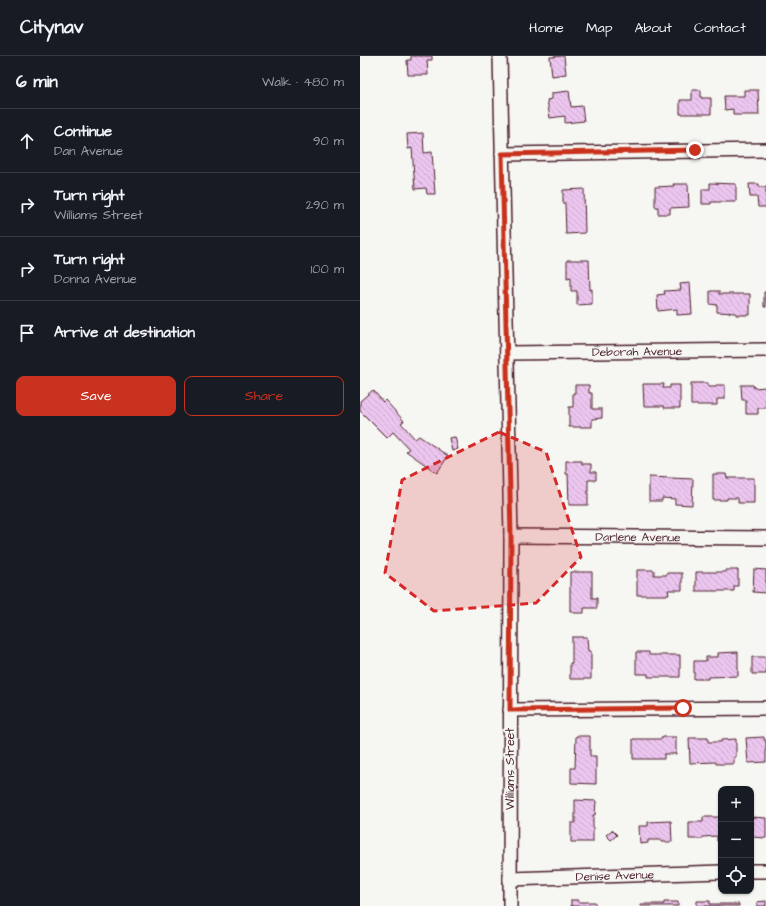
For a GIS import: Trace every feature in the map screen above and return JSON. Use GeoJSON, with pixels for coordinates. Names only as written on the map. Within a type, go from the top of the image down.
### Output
{"type":"FeatureCollection","features":[{"type":"Feature","properties":{"kind":"street","name":"Williams Street"},"geometry":{"type":"LineString","coordinates":[[500,56],[511,536],[510,906]]}},
{"type":"Feature","properties":{"kind":"street"},"geometry":{"type":"LineString","coordinates":[[502,154],[766,150]]}},
{"type":"Feature","properties":{"kind":"street","name":"Deborah Avenue"},"geometry":{"type":"LineString","coordinates":[[507,353],[766,350]]}},
{"type":"Feature","properties":{"kind":"street","name":"Darlene Avenue"},"geometry":{"type":"LineString","coordinates":[[511,536],[766,538]]}},
{"type":"Feature","properties":{"kind":"street"},"geometry":{"type":"LineString","coordinates":[[510,710],[766,708]]}},
{"type":"Feature","properties":{"kind":"street"},"geometry":{"type":"LineString","coordinates":[[754,871],[766,871]]}},
{"type":"Feature","properties":{"kind":"street","name":"Denise Avenue"},"geometry":{"type":"LineString","coordinates":[[510,879],[718,872]]}},
{"type":"Feature","properties":{"kind":"highlighted area"},"geometry":{"type":"Polygon","coordinates":[[[499,432],[546,452],[581,557],[536,603],[434,611],[385,573],[402,480],[499,432]]]}},
{"type":"Feature","properties":{"kind":"building"},"geometry":{"type":"Polygon","coordinates":[[[411,56],[432,56],[432,60],[427,60],[428,75],[408,75],[407,60],[411,60],[411,56]]]}},
{"type":"Feature","properties":{"kind":"building"},"geometry":{"type":"Polygon","coordinates":[[[564,56],[566,74],[552,76],[550,57],[564,56]]]}},
{"type":"Feature","properties":{"kind":"building"},"geometry":{"type":"Polygon","coordinates":[[[692,90],[701,90],[701,98],[711,98],[711,114],[680,114],[680,100],[692,100],[692,90]]]}},
{"type":"Feature","properties":{"kind":"building"},"geometry":{"type":"Polygon","coordinates":[[[744,90],[758,90],[759,115],[733,115],[733,109],[725,110],[724,96],[744,96],[744,90]]]}},
{"type":"Feature","properties":{"kind":"building"},"geometry":{"type":"Polygon","coordinates":[[[569,91],[571,107],[582,106],[584,121],[565,123],[565,116],[550,118],[547,100],[552,99],[552,93],[569,91]]]}},
{"type":"Feature","properties":{"kind":"building"},"geometry":{"type":"Polygon","coordinates":[[[423,133],[424,153],[432,152],[435,194],[427,194],[426,188],[415,189],[412,148],[408,149],[407,134],[423,133]]]}},
{"type":"Feature","properties":{"kind":"building"},"geometry":{"type":"Polygon","coordinates":[[[710,183],[736,184],[736,202],[711,202],[711,204],[702,204],[702,189],[710,189],[710,183]]]}},
{"type":"Feature","properties":{"kind":"building"},"geometry":{"type":"Polygon","coordinates":[[[673,184],[688,184],[689,207],[670,208],[670,214],[658,214],[658,207],[655,207],[655,187],[674,186],[673,184]]]}},
{"type":"Feature","properties":{"kind":"building"},"geometry":{"type":"Polygon","coordinates":[[[749,184],[759,184],[759,187],[766,187],[766,207],[758,207],[757,197],[750,197],[749,184]]]}},
{"type":"Feature","properties":{"kind":"building"},"geometry":{"type":"Polygon","coordinates":[[[584,189],[585,233],[566,234],[563,190],[584,189]]]}},
{"type":"Feature","properties":{"kind":"building"},"geometry":{"type":"Polygon","coordinates":[[[567,260],[589,260],[592,304],[577,305],[577,291],[571,291],[571,277],[567,278],[567,260]]]}},
{"type":"Feature","properties":{"kind":"building"},"geometry":{"type":"Polygon","coordinates":[[[690,283],[692,314],[677,315],[677,309],[658,311],[657,295],[665,294],[664,291],[681,290],[680,284],[690,283]]]}},
{"type":"Feature","properties":{"kind":"building"},"geometry":{"type":"Polygon","coordinates":[[[710,291],[719,291],[719,294],[750,294],[750,315],[736,315],[736,313],[717,312],[717,305],[710,304],[710,291]]]}},
{"type":"Feature","properties":{"kind":"building"},"geometry":{"type":"Polygon","coordinates":[[[764,292],[766,292],[766,307],[764,307],[764,292]]]}},
{"type":"Feature","properties":{"kind":"building"},"geometry":{"type":"Polygon","coordinates":[[[691,383],[708,383],[708,387],[725,385],[725,399],[717,399],[717,405],[691,405],[691,383]]]}},
{"type":"Feature","properties":{"kind":"building"},"geometry":{"type":"Polygon","coordinates":[[[643,384],[664,384],[663,388],[670,388],[670,385],[680,385],[680,408],[644,406],[643,384]]]}},
{"type":"Feature","properties":{"kind":"building"},"geometry":{"type":"Polygon","coordinates":[[[575,385],[589,385],[589,393],[592,393],[592,409],[602,409],[602,418],[592,419],[592,427],[569,427],[569,407],[573,407],[573,393],[575,393],[575,385]]]}},
{"type":"Feature","properties":{"kind":"building"},"geometry":{"type":"Polygon","coordinates":[[[741,385],[753,385],[754,388],[766,387],[766,408],[758,408],[758,414],[746,414],[746,400],[742,400],[741,385]]]}},
{"type":"Feature","properties":{"kind":"building"},"geometry":{"type":"Polygon","coordinates":[[[373,390],[383,402],[385,400],[404,421],[401,423],[415,439],[419,436],[448,456],[437,473],[406,451],[409,449],[393,432],[387,438],[360,411],[360,401],[373,390]]]}},
{"type":"Feature","properties":{"kind":"building"},"geometry":{"type":"Polygon","coordinates":[[[455,437],[458,449],[452,451],[449,438],[455,437]]]}},
{"type":"Feature","properties":{"kind":"building"},"geometry":{"type":"Polygon","coordinates":[[[566,461],[582,461],[582,464],[591,464],[591,472],[596,472],[596,480],[588,480],[588,505],[569,505],[566,461]]]}},
{"type":"Feature","properties":{"kind":"building"},"geometry":{"type":"Polygon","coordinates":[[[713,474],[726,474],[727,478],[754,478],[754,503],[738,503],[738,498],[713,500],[713,474]]]}},
{"type":"Feature","properties":{"kind":"building"},"geometry":{"type":"Polygon","coordinates":[[[649,477],[693,479],[692,505],[675,504],[675,499],[662,498],[662,501],[649,501],[649,477]]]}},
{"type":"Feature","properties":{"kind":"building"},"geometry":{"type":"Polygon","coordinates":[[[754,569],[766,570],[766,593],[753,592],[754,569]]]}},
{"type":"Feature","properties":{"kind":"building"},"geometry":{"type":"Polygon","coordinates":[[[637,570],[654,570],[654,575],[682,573],[682,590],[668,590],[669,595],[637,595],[637,570]]]}},
{"type":"Feature","properties":{"kind":"building"},"geometry":{"type":"Polygon","coordinates":[[[726,570],[738,570],[738,586],[734,586],[734,591],[696,591],[696,572],[726,572],[726,570]]]}},
{"type":"Feature","properties":{"kind":"building"},"geometry":{"type":"Polygon","coordinates":[[[570,572],[592,572],[592,598],[597,598],[597,608],[584,608],[584,613],[573,613],[573,611],[570,611],[570,572]]]}},
{"type":"Feature","properties":{"kind":"building"},"geometry":{"type":"Polygon","coordinates":[[[572,637],[587,637],[588,651],[591,651],[591,679],[570,679],[570,663],[572,663],[572,637]]]}},
{"type":"Feature","properties":{"kind":"building"},"geometry":{"type":"Polygon","coordinates":[[[636,652],[649,652],[649,655],[680,655],[680,677],[648,677],[648,674],[636,674],[636,652]]]}},
{"type":"Feature","properties":{"kind":"building"},"geometry":{"type":"Polygon","coordinates":[[[738,652],[738,676],[694,679],[694,661],[706,661],[706,657],[718,657],[718,653],[738,652]]]}},
{"type":"Feature","properties":{"kind":"building"},"geometry":{"type":"Polygon","coordinates":[[[752,657],[766,657],[766,674],[752,674],[752,657]]]}},
{"type":"Feature","properties":{"kind":"building"},"geometry":{"type":"Polygon","coordinates":[[[576,736],[590,736],[590,756],[596,756],[596,784],[571,783],[571,768],[575,768],[576,736]]]}},
{"type":"Feature","properties":{"kind":"building"},"geometry":{"type":"Polygon","coordinates":[[[662,737],[676,737],[676,754],[664,754],[664,759],[633,759],[633,739],[662,739],[662,737]]]}},
{"type":"Feature","properties":{"kind":"building"},"geometry":{"type":"Polygon","coordinates":[[[764,737],[764,740],[766,740],[766,762],[748,763],[746,738],[764,737]]]}},
{"type":"Feature","properties":{"kind":"building"},"geometry":{"type":"Polygon","coordinates":[[[689,738],[708,738],[708,742],[721,742],[721,740],[736,739],[736,757],[734,757],[734,764],[716,764],[716,762],[690,763],[689,738]]]}},
{"type":"Feature","properties":{"kind":"building"},"geometry":{"type":"Polygon","coordinates":[[[575,800],[596,801],[595,815],[593,815],[593,842],[571,842],[571,823],[575,823],[575,800]]]}},
{"type":"Feature","properties":{"kind":"building"},"geometry":{"type":"Polygon","coordinates":[[[703,817],[718,817],[718,841],[717,836],[703,837],[703,839],[689,839],[689,822],[703,822],[703,817]]]}},
{"type":"Feature","properties":{"kind":"building"},"geometry":{"type":"Polygon","coordinates":[[[754,817],[766,818],[766,838],[754,837],[754,817]]]}},
{"type":"Feature","properties":{"kind":"building"},"geometry":{"type":"Polygon","coordinates":[[[671,821],[672,842],[648,840],[648,843],[640,844],[639,826],[648,826],[648,822],[671,821]]]}},
{"type":"Feature","properties":{"kind":"building"},"geometry":{"type":"Polygon","coordinates":[[[612,830],[617,835],[611,840],[606,835],[612,830]]]}},
{"type":"Feature","properties":{"kind":"building"},"geometry":{"type":"Polygon","coordinates":[[[571,900],[578,900],[578,902],[595,902],[595,906],[571,906],[571,900]]]}},
{"type":"Feature","properties":{"kind":"building"},"geometry":{"type":"Polygon","coordinates":[[[697,901],[710,901],[710,904],[739,904],[739,906],[697,906],[697,901]]]}},
{"type":"Feature","properties":{"kind":"building"},"geometry":{"type":"Polygon","coordinates":[[[766,901],[766,906],[757,906],[757,902],[766,901]]]}},
{"type":"Feature","properties":{"kind":"building"},"geometry":{"type":"Polygon","coordinates":[[[664,902],[678,902],[678,906],[641,906],[641,904],[664,904],[664,902]]]}},
{"type":"Feature","properties":{"kind":"route"},"geometry":{"type":"LineString","coordinates":[[683,708],[510,710],[511,536],[502,154],[695,150]]}}]}
